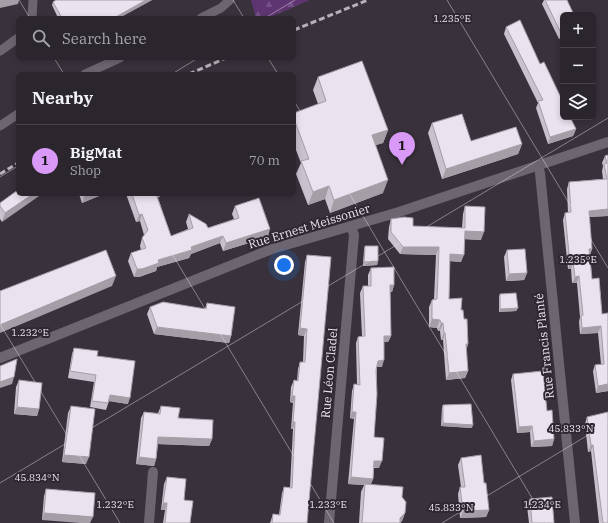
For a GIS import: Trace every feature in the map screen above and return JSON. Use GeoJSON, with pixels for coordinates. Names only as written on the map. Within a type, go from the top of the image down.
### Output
{"type":"FeatureCollection","features":[{"type":"Feature","properties":{"kind":"street","name":"Rue Ernest Meissonier"},"geometry":{"type":"LineString","coordinates":[[0,358],[272,249],[351,226],[608,142]]}},
{"type":"Feature","properties":{"kind":"street","name":"Rue Francis Planté"},"geometry":{"type":"LineString","coordinates":[[538,166],[540,173],[575,523]]}},
{"type":"Feature","properties":{"kind":"street","name":"Rue Léon Cladel"},"geometry":{"type":"LineString","coordinates":[[330,523],[354,235],[351,226]]}},
{"type":"Feature","properties":{"kind":"street"},"geometry":{"type":"LineString","coordinates":[[149,523],[154,472]]}},
{"type":"Feature","properties":{"kind":"lane"},"geometry":{"type":"LineString","coordinates":[[32,16],[33,0]]}},
{"type":"Feature","properties":{"kind":"lane"},"geometry":{"type":"LineString","coordinates":[[206,16],[221,8],[230,0]]}},
{"type":"Feature","properties":{"kind":"lane"},"geometry":{"type":"LineString","coordinates":[[0,51],[16,39]]}},
{"type":"Feature","properties":{"kind":"lane"},"geometry":{"type":"LineString","coordinates":[[90,72],[116,60]]}},
{"type":"Feature","properties":{"kind":"lane"},"geometry":{"type":"LineString","coordinates":[[0,126],[16,115]]}},
{"type":"Feature","properties":{"kind":"green space"},"geometry":{"type":"Polygon","coordinates":[[[251,0],[310,0],[273,16],[255,16],[251,0]]]}},
{"type":"Feature","properties":{"kind":"building"},"geometry":{"type":"Polygon","coordinates":[[[56,0],[146,0],[118,16],[61,16],[53,2],[56,0]]]}},
{"type":"Feature","properties":{"kind":"building"},"geometry":{"type":"Polygon","coordinates":[[[545,0],[567,0],[573,12],[560,12],[560,31],[545,0]]]}},
{"type":"Feature","properties":{"kind":"building"},"geometry":{"type":"Polygon","coordinates":[[[520,20],[540,64],[544,62],[560,96],[560,120],[572,120],[576,129],[550,137],[538,101],[543,100],[506,27],[520,20]]]}},
{"type":"Feature","properties":{"kind":"building"},"geometry":{"type":"Polygon","coordinates":[[[362,61],[388,130],[372,135],[388,180],[334,200],[329,186],[313,192],[301,161],[309,159],[296,124],[296,112],[326,101],[318,77],[362,61]]]}},
{"type":"Feature","properties":{"kind":"building"},"geometry":{"type":"Polygon","coordinates":[[[462,114],[471,141],[516,127],[522,144],[446,169],[432,123],[462,114]]]}},
{"type":"Feature","properties":{"kind":"building"},"geometry":{"type":"Polygon","coordinates":[[[608,155],[608,209],[589,211],[592,249],[589,249],[592,279],[599,278],[602,314],[608,313],[608,384],[598,386],[595,365],[604,364],[601,326],[582,328],[581,316],[583,315],[579,276],[575,277],[573,262],[570,263],[565,213],[571,212],[569,182],[607,179],[604,164],[607,163],[605,156],[608,155]]]}},
{"type":"Feature","properties":{"kind":"building"},"geometry":{"type":"Polygon","coordinates":[[[16,191],[16,196],[30,196],[5,213],[0,206],[0,203],[16,191]]]}},
{"type":"Feature","properties":{"kind":"building"},"geometry":{"type":"Polygon","coordinates":[[[133,196],[157,196],[171,236],[193,228],[189,214],[206,224],[208,228],[239,218],[235,206],[259,198],[270,229],[226,243],[223,236],[191,247],[192,250],[158,260],[159,263],[142,269],[137,269],[131,253],[146,248],[142,238],[148,230],[142,214],[139,215],[133,196]]]}},
{"type":"Feature","properties":{"kind":"building"},"geometry":{"type":"Polygon","coordinates":[[[465,206],[485,207],[484,232],[465,231],[464,255],[450,254],[449,299],[462,298],[461,310],[463,310],[464,319],[467,319],[468,344],[466,344],[468,371],[449,373],[443,323],[441,323],[440,320],[432,319],[432,300],[437,299],[439,247],[403,247],[391,232],[391,219],[404,217],[413,218],[413,226],[465,228],[465,206]]]}},
{"type":"Feature","properties":{"kind":"building"},"geometry":{"type":"Polygon","coordinates":[[[365,246],[378,246],[378,261],[364,262],[365,246]]]}},
{"type":"Feature","properties":{"kind":"building"},"geometry":{"type":"Polygon","coordinates":[[[525,249],[527,273],[509,274],[507,250],[525,249]]]}},
{"type":"Feature","properties":{"kind":"building"},"geometry":{"type":"Polygon","coordinates":[[[106,250],[116,276],[0,325],[0,291],[106,250]]]}},
{"type":"Feature","properties":{"kind":"building"},"geometry":{"type":"Polygon","coordinates":[[[307,255],[331,257],[307,523],[272,523],[273,514],[280,515],[284,487],[292,488],[295,396],[292,396],[294,380],[298,381],[300,362],[305,362],[307,329],[300,328],[307,255]]]}},
{"type":"Feature","properties":{"kind":"building"},"geometry":{"type":"Polygon","coordinates":[[[394,267],[394,285],[390,285],[391,336],[384,336],[384,360],[378,361],[376,370],[377,394],[374,437],[384,438],[382,461],[374,461],[373,479],[351,477],[356,412],[352,412],[354,384],[360,385],[358,337],[365,336],[363,286],[371,286],[371,268],[394,267]]]}},
{"type":"Feature","properties":{"kind":"building"},"geometry":{"type":"Polygon","coordinates":[[[516,293],[518,308],[500,309],[500,294],[516,293]]]}},
{"type":"Feature","properties":{"kind":"building"},"geometry":{"type":"Polygon","coordinates":[[[163,302],[206,309],[207,303],[235,307],[231,336],[157,327],[150,307],[163,302]]]}},
{"type":"Feature","properties":{"kind":"building"},"geometry":{"type":"Polygon","coordinates":[[[74,348],[98,351],[97,356],[135,361],[130,398],[110,395],[108,403],[92,401],[96,375],[70,371],[74,348]]]}},
{"type":"Feature","properties":{"kind":"building"},"geometry":{"type":"Polygon","coordinates":[[[17,359],[14,377],[0,382],[0,366],[17,359]]]}},
{"type":"Feature","properties":{"kind":"building"},"geometry":{"type":"Polygon","coordinates":[[[543,371],[547,411],[552,410],[554,439],[534,441],[532,426],[519,427],[513,374],[543,371]]]}},
{"type":"Feature","properties":{"kind":"building"},"geometry":{"type":"Polygon","coordinates":[[[19,380],[42,383],[39,409],[17,407],[19,380]]]}},
{"type":"Feature","properties":{"kind":"building"},"geometry":{"type":"Polygon","coordinates":[[[471,404],[473,425],[443,423],[443,405],[471,404]]]}},
{"type":"Feature","properties":{"kind":"building"},"geometry":{"type":"Polygon","coordinates":[[[71,406],[95,409],[89,457],[64,455],[71,406]]]}},
{"type":"Feature","properties":{"kind":"building"},"geometry":{"type":"Polygon","coordinates":[[[161,406],[180,408],[178,418],[213,420],[212,439],[158,437],[156,459],[139,457],[144,412],[160,414],[161,406]]]}},
{"type":"Feature","properties":{"kind":"building"},"geometry":{"type":"Polygon","coordinates":[[[608,412],[608,523],[603,523],[593,445],[591,445],[587,417],[608,412]]]}},
{"type":"Feature","properties":{"kind":"building"},"geometry":{"type":"Polygon","coordinates":[[[481,455],[489,510],[463,511],[460,487],[465,487],[461,458],[481,455]]]}},
{"type":"Feature","properties":{"kind":"building"},"geometry":{"type":"Polygon","coordinates":[[[167,477],[186,479],[184,500],[193,501],[190,523],[165,523],[167,503],[163,503],[167,477]]]}},
{"type":"Feature","properties":{"kind":"building"},"geometry":{"type":"Polygon","coordinates":[[[365,484],[403,487],[402,497],[406,502],[405,513],[400,518],[400,523],[362,523],[365,484]]]}},
{"type":"Feature","properties":{"kind":"building"},"geometry":{"type":"Polygon","coordinates":[[[46,489],[95,493],[93,517],[44,513],[46,489]]]}},
{"type":"Feature","properties":{"kind":"building"},"geometry":{"type":"Polygon","coordinates":[[[552,497],[554,523],[532,523],[530,499],[552,497]]]}},
{"type":"Feature","properties":{"kind":"railway"},"geometry":{"type":"LineString","coordinates":[[296,29],[368,0]]}},
{"type":"Feature","properties":{"kind":"railway"},"geometry":{"type":"LineString","coordinates":[[194,72],[221,60]]}},
{"type":"Feature","properties":{"kind":"railway"},"geometry":{"type":"LineString","coordinates":[[0,174],[16,164]]}},
{"type":"Feature","properties":{"kind":"place","name":"BigMat"},"geometry":{"type":"Point","coordinates":[402,165]}}]}
